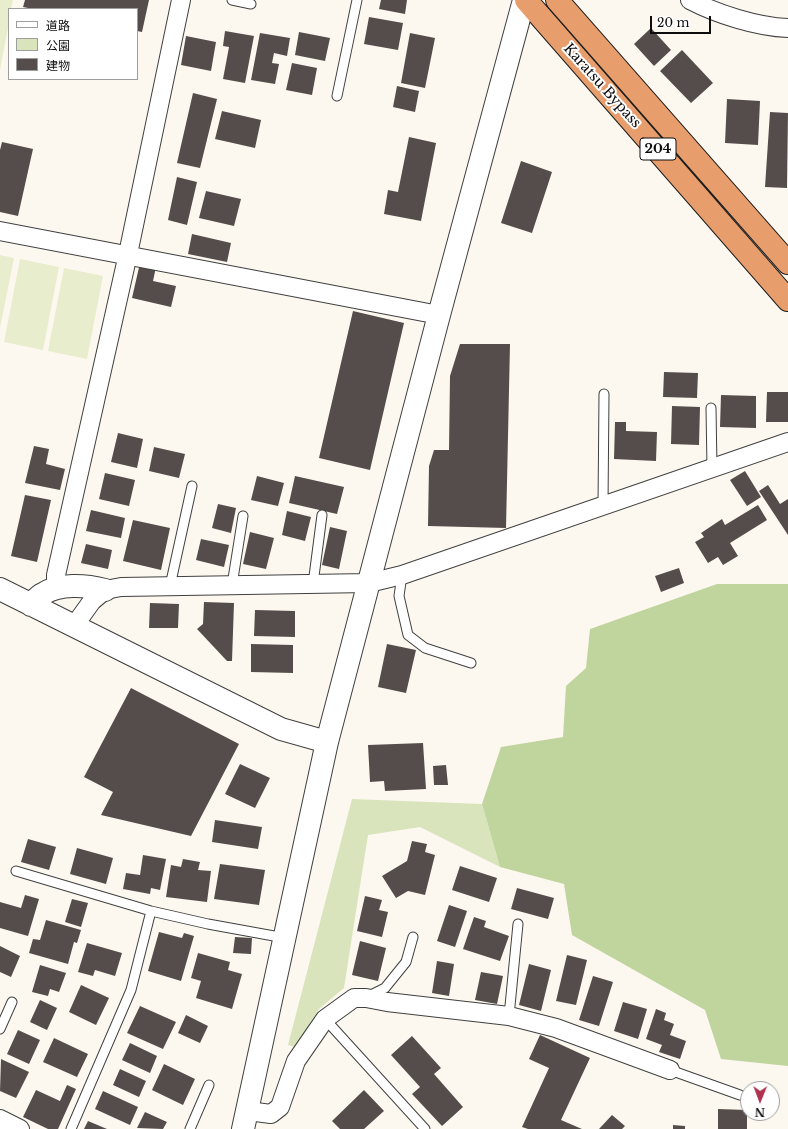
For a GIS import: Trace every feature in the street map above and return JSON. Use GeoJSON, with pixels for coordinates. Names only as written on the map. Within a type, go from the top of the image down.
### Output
{"type":"FeatureCollection","features":[{"type":"Feature","properties":{"kind":"highway","name":"Karatsu Bypass"},"geometry":{"type":"LineString","coordinates":[[525,0],[788,300]]}},
{"type":"Feature","properties":{"kind":"highway","name":"Karatsu Bypass"},"geometry":{"type":"LineString","coordinates":[[557,0],[788,263]]}},
{"type":"Feature","properties":{"kind":"street"},"geometry":{"type":"LineString","coordinates":[[56,588],[56,575],[128,254],[181,0]]}},
{"type":"Feature","properties":{"kind":"street"},"geometry":{"type":"LineString","coordinates":[[525,0],[439,314],[327,742],[246,1120],[272,1114],[280,1107],[296,1060],[325,1019],[354,998],[366,998],[388,1002],[509,1016],[556,1028],[670,1070]]}},
{"type":"Feature","properties":{"kind":"street"},"geometry":{"type":"LineString","coordinates":[[690,0],[709,10],[775,28],[788,28]]}},
{"type":"Feature","properties":{"kind":"street"},"geometry":{"type":"LineString","coordinates":[[0,231],[439,314]]}},
{"type":"Feature","properties":{"kind":"street"},"geometry":{"type":"LineString","coordinates":[[31,605],[42,594],[56,588],[92,587],[104,590],[121,587],[369,583],[402,575],[788,442]]}},
{"type":"Feature","properties":{"kind":"street"},"geometry":{"type":"LineString","coordinates":[[0,589],[281,729],[327,742]]}},
{"type":"Feature","properties":{"kind":"street"},"geometry":{"type":"LineString","coordinates":[[74,626],[92,601],[104,590]]}},
{"type":"Feature","properties":{"kind":"street"},"geometry":{"type":"LineString","coordinates":[[0,1119],[20,1129]]}},
{"type":"Feature","properties":{"kind":"lane"},"geometry":{"type":"LineString","coordinates":[[232,0],[250,4]]}},
{"type":"Feature","properties":{"kind":"lane"},"geometry":{"type":"LineString","coordinates":[[337,96],[357,0]]}},
{"type":"Feature","properties":{"kind":"lane"},"geometry":{"type":"LineString","coordinates":[[603,506],[604,394]]}},
{"type":"Feature","properties":{"kind":"lane"},"geometry":{"type":"LineString","coordinates":[[711,408],[712,468]]}},
{"type":"Feature","properties":{"kind":"lane"},"geometry":{"type":"LineString","coordinates":[[170,586],[192,486]]}},
{"type":"Feature","properties":{"kind":"lane"},"geometry":{"type":"LineString","coordinates":[[313,584],[322,515]]}},
{"type":"Feature","properties":{"kind":"lane"},"geometry":{"type":"LineString","coordinates":[[232,585],[243,516]]}},
{"type":"Feature","properties":{"kind":"lane"},"geometry":{"type":"LineString","coordinates":[[402,575],[399,596],[408,634],[424,648],[471,663]]}},
{"type":"Feature","properties":{"kind":"lane"},"geometry":{"type":"LineString","coordinates":[[16,871],[151,911],[208,924],[285,938]]}},
{"type":"Feature","properties":{"kind":"lane"},"geometry":{"type":"LineString","coordinates":[[71,1129],[131,990],[151,911]]}},
{"type":"Feature","properties":{"kind":"lane"},"geometry":{"type":"LineString","coordinates":[[509,1016],[518,924]]}},
{"type":"Feature","properties":{"kind":"lane"},"geometry":{"type":"LineString","coordinates":[[366,998],[385,988],[406,962],[413,937]]}},
{"type":"Feature","properties":{"kind":"lane"},"geometry":{"type":"LineString","coordinates":[[0,1028],[12,1002]]}},
{"type":"Feature","properties":{"kind":"lane"},"geometry":{"type":"LineString","coordinates":[[325,1019],[425,1129]]}},
{"type":"Feature","properties":{"kind":"lane"},"geometry":{"type":"LineString","coordinates":[[670,1070],[740,1094]]}},
{"type":"Feature","properties":{"kind":"lane"},"geometry":{"type":"LineString","coordinates":[[190,1129],[209,1085]]}},
{"type":"Feature","properties":{"kind":"green space"},"geometry":{"type":"Polygon","coordinates":[[[0,0],[13,0],[11,8],[8,8],[8,27],[0,70],[0,0]]]}},
{"type":"Feature","properties":{"kind":"green space"},"geometry":{"type":"Polygon","coordinates":[[[0,255],[14,258],[0,328],[0,255]]]}},
{"type":"Feature","properties":{"kind":"green space"},"geometry":{"type":"Polygon","coordinates":[[[20,259],[59,267],[43,350],[4,342],[20,259]]]}},
{"type":"Feature","properties":{"kind":"green space"},"geometry":{"type":"Polygon","coordinates":[[[64,268],[103,276],[87,359],[48,351],[64,268]]]}},
{"type":"Feature","properties":{"kind":"green space"},"geometry":{"type":"Polygon","coordinates":[[[717,584],[788,584],[788,1066],[721,1059],[705,1010],[572,935],[564,884],[500,867],[482,804],[501,747],[563,737],[566,686],[586,668],[590,629],[717,584]]]}},
{"type":"Feature","properties":{"kind":"green space"},"geometry":{"type":"Polygon","coordinates":[[[352,799],[482,804],[500,867],[420,827],[368,835],[344,988],[319,1009],[295,1047],[288,1045],[352,799]]]}},
{"type":"Feature","properties":{"kind":"building"},"geometry":{"type":"Polygon","coordinates":[[[25,0],[149,0],[142,32],[138,31],[138,8],[23,7],[25,0]]]}},
{"type":"Feature","properties":{"kind":"building"},"geometry":{"type":"Polygon","coordinates":[[[381,0],[407,0],[405,14],[379,9],[381,0]]]}},
{"type":"Feature","properties":{"kind":"building"},"geometry":{"type":"Polygon","coordinates":[[[369,17],[403,23],[398,50],[364,44],[369,17]]]}},
{"type":"Feature","properties":{"kind":"building"},"geometry":{"type":"Polygon","coordinates":[[[651,28],[671,50],[654,66],[634,44],[651,28]]]}},
{"type":"Feature","properties":{"kind":"building"},"geometry":{"type":"Polygon","coordinates":[[[225,31],[254,36],[245,83],[223,79],[229,47],[223,46],[225,31]]]}},
{"type":"Feature","properties":{"kind":"building"},"geometry":{"type":"Polygon","coordinates":[[[299,32],[330,38],[325,61],[295,55],[299,32]]]}},
{"type":"Feature","properties":{"kind":"building"},"geometry":{"type":"Polygon","coordinates":[[[260,33],[290,38],[287,56],[274,53],[272,63],[279,64],[275,84],[251,80],[260,33]]]}},
{"type":"Feature","properties":{"kind":"building"},"geometry":{"type":"Polygon","coordinates":[[[410,33],[435,38],[425,88],[401,83],[410,33]]]}},
{"type":"Feature","properties":{"kind":"building"},"geometry":{"type":"Polygon","coordinates":[[[186,36],[216,42],[211,71],[181,65],[186,36]]]}},
{"type":"Feature","properties":{"kind":"building"},"geometry":{"type":"Polygon","coordinates":[[[682,50],[713,83],[691,103],[660,71],[682,50]]]}},
{"type":"Feature","properties":{"kind":"building"},"geometry":{"type":"Polygon","coordinates":[[[292,63],[317,68],[312,95],[286,90],[292,63]]]}},
{"type":"Feature","properties":{"kind":"building"},"geometry":{"type":"Polygon","coordinates":[[[397,86],[419,91],[415,112],[393,107],[397,86]]]}},
{"type":"Feature","properties":{"kind":"building"},"geometry":{"type":"Polygon","coordinates":[[[193,93],[217,99],[200,168],[177,163],[193,93]]]}},
{"type":"Feature","properties":{"kind":"building"},"geometry":{"type":"Polygon","coordinates":[[[727,99],[760,101],[758,145],[725,143],[727,99]]]}},
{"type":"Feature","properties":{"kind":"building"},"geometry":{"type":"Polygon","coordinates":[[[222,111],[261,120],[255,148],[215,139],[222,111]]]}},
{"type":"Feature","properties":{"kind":"building"},"geometry":{"type":"Polygon","coordinates":[[[770,112],[788,113],[787,188],[765,187],[770,112]]]}},
{"type":"Feature","properties":{"kind":"building"},"geometry":{"type":"Polygon","coordinates":[[[409,137],[436,143],[421,221],[384,214],[388,190],[398,192],[409,137]]]}},
{"type":"Feature","properties":{"kind":"building"},"geometry":{"type":"Polygon","coordinates":[[[2,142],[33,149],[18,216],[0,212],[0,150],[2,142]]]}},
{"type":"Feature","properties":{"kind":"building"},"geometry":{"type":"Polygon","coordinates":[[[521,161],[552,172],[532,233],[501,223],[521,161]]]}},
{"type":"Feature","properties":{"kind":"building"},"geometry":{"type":"Polygon","coordinates":[[[177,177],[197,182],[187,225],[168,220],[177,177]]]}},
{"type":"Feature","properties":{"kind":"building"},"geometry":{"type":"Polygon","coordinates":[[[206,191],[241,199],[234,226],[199,218],[206,191]]]}},
{"type":"Feature","properties":{"kind":"building"},"geometry":{"type":"Polygon","coordinates":[[[192,234],[231,243],[227,262],[188,254],[192,234]]]}},
{"type":"Feature","properties":{"kind":"building"},"geometry":{"type":"Polygon","coordinates":[[[140,263],[156,267],[153,281],[176,286],[171,307],[132,298],[140,263]]]}},
{"type":"Feature","properties":{"kind":"building"},"geometry":{"type":"Polygon","coordinates":[[[353,311],[404,323],[370,470],[319,458],[353,311]]]}},
{"type":"Feature","properties":{"kind":"building"},"geometry":{"type":"Polygon","coordinates":[[[460,344],[510,344],[506,528],[428,526],[429,466],[434,450],[449,450],[450,376],[460,344]]]}},
{"type":"Feature","properties":{"kind":"building"},"geometry":{"type":"Polygon","coordinates":[[[664,372],[698,373],[697,398],[663,397],[664,372]]]}},
{"type":"Feature","properties":{"kind":"building"},"geometry":{"type":"Polygon","coordinates":[[[767,392],[788,392],[788,422],[766,422],[767,392]]]}},
{"type":"Feature","properties":{"kind":"building"},"geometry":{"type":"Polygon","coordinates":[[[721,395],[756,396],[756,428],[720,427],[721,395]]]}},
{"type":"Feature","properties":{"kind":"building"},"geometry":{"type":"Polygon","coordinates":[[[672,406],[700,407],[699,445],[671,444],[672,406]]]}},
{"type":"Feature","properties":{"kind":"building"},"geometry":{"type":"Polygon","coordinates":[[[615,422],[626,422],[626,431],[657,432],[656,461],[614,459],[615,422]]]}},
{"type":"Feature","properties":{"kind":"building"},"geometry":{"type":"Polygon","coordinates":[[[118,433],[143,439],[137,468],[111,462],[118,433]]]}},
{"type":"Feature","properties":{"kind":"building"},"geometry":{"type":"Polygon","coordinates":[[[34,446],[49,449],[46,464],[65,469],[60,490],[25,483],[34,446]]]}},
{"type":"Feature","properties":{"kind":"building"},"geometry":{"type":"Polygon","coordinates":[[[154,447],[185,454],[179,478],[149,471],[154,447]]]}},
{"type":"Feature","properties":{"kind":"building"},"geometry":{"type":"Polygon","coordinates":[[[745,471],[761,497],[747,506],[730,480],[745,471]]]}},
{"type":"Feature","properties":{"kind":"building"},"geometry":{"type":"Polygon","coordinates":[[[105,473],[135,480],[129,506],[99,499],[105,473]]]}},
{"type":"Feature","properties":{"kind":"building"},"geometry":{"type":"Polygon","coordinates":[[[257,476],[284,483],[278,506],[251,500],[257,476]]]}},
{"type":"Feature","properties":{"kind":"building"},"geometry":{"type":"Polygon","coordinates":[[[295,476],[344,487],[337,514],[289,503],[295,476]]]}},
{"type":"Feature","properties":{"kind":"building"},"geometry":{"type":"Polygon","coordinates":[[[768,485],[780,504],[788,499],[788,535],[759,491],[768,485]]]}},
{"type":"Feature","properties":{"kind":"building"},"geometry":{"type":"Polygon","coordinates":[[[25,495],[51,500],[37,562],[11,556],[25,495]]]}},
{"type":"Feature","properties":{"kind":"building"},"geometry":{"type":"Polygon","coordinates":[[[218,504],[236,508],[231,533],[212,528],[218,504]]]}},
{"type":"Feature","properties":{"kind":"building"},"geometry":{"type":"Polygon","coordinates":[[[758,505],[767,520],[730,543],[738,556],[723,565],[718,557],[708,563],[695,542],[704,537],[701,533],[722,519],[725,525],[758,505]]]}},
{"type":"Feature","properties":{"kind":"building"},"geometry":{"type":"Polygon","coordinates":[[[91,510],[125,518],[121,538],[86,531],[91,510]]]}},
{"type":"Feature","properties":{"kind":"building"},"geometry":{"type":"Polygon","coordinates":[[[287,511],[311,517],[305,541],[282,535],[287,511]]]}},
{"type":"Feature","properties":{"kind":"building"},"geometry":{"type":"Polygon","coordinates":[[[133,520],[170,528],[161,570],[123,561],[133,520]]]}},
{"type":"Feature","properties":{"kind":"building"},"geometry":{"type":"Polygon","coordinates":[[[330,527],[347,531],[339,569],[322,565],[330,527]]]}},
{"type":"Feature","properties":{"kind":"building"},"geometry":{"type":"Polygon","coordinates":[[[250,532],[274,538],[266,569],[243,564],[250,532]]]}},
{"type":"Feature","properties":{"kind":"building"},"geometry":{"type":"Polygon","coordinates":[[[201,539],[229,545],[224,567],[196,560],[201,539]]]}},
{"type":"Feature","properties":{"kind":"building"},"geometry":{"type":"Polygon","coordinates":[[[86,544],[112,550],[108,569],[81,563],[86,544]]]}},
{"type":"Feature","properties":{"kind":"building"},"geometry":{"type":"Polygon","coordinates":[[[679,568],[684,583],[661,592],[655,576],[679,568]]]}},
{"type":"Feature","properties":{"kind":"building"},"geometry":{"type":"Polygon","coordinates":[[[204,602],[234,603],[232,661],[227,661],[197,629],[203,624],[204,602]]]}},
{"type":"Feature","properties":{"kind":"building"},"geometry":{"type":"Polygon","coordinates":[[[150,603],[179,604],[178,628],[149,628],[150,603]]]}},
{"type":"Feature","properties":{"kind":"building"},"geometry":{"type":"Polygon","coordinates":[[[255,610],[295,611],[295,637],[254,636],[255,610]]]}},
{"type":"Feature","properties":{"kind":"building"},"geometry":{"type":"Polygon","coordinates":[[[251,644],[293,645],[293,673],[251,672],[251,644]]]}},
{"type":"Feature","properties":{"kind":"building"},"geometry":{"type":"Polygon","coordinates":[[[387,644],[416,650],[406,693],[378,687],[387,644]]]}},
{"type":"Feature","properties":{"kind":"building"},"geometry":{"type":"Polygon","coordinates":[[[131,688],[239,744],[191,836],[101,815],[113,792],[84,777],[131,688]]]}},
{"type":"Feature","properties":{"kind":"building"},"geometry":{"type":"Polygon","coordinates":[[[423,743],[426,789],[385,791],[384,781],[370,782],[368,745],[423,743]]]}},
{"type":"Feature","properties":{"kind":"building"},"geometry":{"type":"Polygon","coordinates":[[[240,764],[270,778],[255,808],[225,794],[240,764]]]}},
{"type":"Feature","properties":{"kind":"building"},"geometry":{"type":"Polygon","coordinates":[[[446,765],[448,785],[434,785],[433,766],[446,765]]]}},
{"type":"Feature","properties":{"kind":"building"},"geometry":{"type":"Polygon","coordinates":[[[215,820],[262,827],[258,849],[212,842],[215,820]]]}},
{"type":"Feature","properties":{"kind":"building"},"geometry":{"type":"Polygon","coordinates":[[[28,839],[56,847],[49,870],[21,862],[28,839]]]}},
{"type":"Feature","properties":{"kind":"building"},"geometry":{"type":"Polygon","coordinates":[[[412,841],[427,844],[425,852],[435,855],[425,895],[408,891],[396,898],[382,876],[407,861],[412,841]]]}},
{"type":"Feature","properties":{"kind":"building"},"geometry":{"type":"Polygon","coordinates":[[[77,848],[113,858],[106,884],[70,874],[77,848]]]}},
{"type":"Feature","properties":{"kind":"building"},"geometry":{"type":"Polygon","coordinates":[[[143,855],[166,859],[160,890],[151,888],[150,894],[123,889],[126,873],[140,875],[143,855]]]}},
{"type":"Feature","properties":{"kind":"building"},"geometry":{"type":"Polygon","coordinates":[[[183,859],[200,862],[198,870],[211,871],[207,902],[166,897],[171,865],[181,867],[183,859]]]}},
{"type":"Feature","properties":{"kind":"building"},"geometry":{"type":"Polygon","coordinates":[[[220,864],[265,870],[259,905],[214,899],[220,864]]]}},
{"type":"Feature","properties":{"kind":"building"},"geometry":{"type":"Polygon","coordinates":[[[460,866],[497,878],[489,902],[452,890],[460,866]]]}},
{"type":"Feature","properties":{"kind":"building"},"geometry":{"type":"Polygon","coordinates":[[[517,888],[554,898],[548,919],[511,909],[517,888]]]}},
{"type":"Feature","properties":{"kind":"building"},"geometry":{"type":"Polygon","coordinates":[[[25,895],[39,899],[28,936],[0,928],[0,902],[21,908],[25,895]]]}},
{"type":"Feature","properties":{"kind":"building"},"geometry":{"type":"Polygon","coordinates":[[[365,896],[382,900],[379,910],[388,912],[382,937],[357,931],[365,896]]]}},
{"type":"Feature","properties":{"kind":"building"},"geometry":{"type":"Polygon","coordinates":[[[72,899],[88,903],[81,927],[65,922],[72,899]]]}},
{"type":"Feature","properties":{"kind":"building"},"geometry":{"type":"Polygon","coordinates":[[[449,905],[467,911],[455,947],[437,941],[449,905]]]}},
{"type":"Feature","properties":{"kind":"building"},"geometry":{"type":"Polygon","coordinates":[[[474,917],[486,921],[484,927],[509,936],[500,961],[463,949],[474,917]]]}},
{"type":"Feature","properties":{"kind":"building"},"geometry":{"type":"Polygon","coordinates":[[[46,920],[81,930],[77,943],[74,942],[68,964],[29,953],[33,939],[40,940],[46,920]]]}},
{"type":"Feature","properties":{"kind":"building"},"geometry":{"type":"Polygon","coordinates":[[[159,932],[182,938],[184,933],[194,936],[181,981],[148,971],[159,932]]]}},
{"type":"Feature","properties":{"kind":"building"},"geometry":{"type":"Polygon","coordinates":[[[235,937],[252,938],[251,954],[233,953],[235,937]]]}},
{"type":"Feature","properties":{"kind":"building"},"geometry":{"type":"Polygon","coordinates":[[[360,941],[386,948],[378,981],[352,975],[360,941]]]}},
{"type":"Feature","properties":{"kind":"building"},"geometry":{"type":"Polygon","coordinates":[[[87,943],[122,953],[115,976],[95,970],[93,976],[78,972],[87,943]]]}},
{"type":"Feature","properties":{"kind":"building"},"geometry":{"type":"Polygon","coordinates":[[[0,946],[20,956],[11,977],[0,972],[0,946]]]}},
{"type":"Feature","properties":{"kind":"building"},"geometry":{"type":"Polygon","coordinates":[[[198,953],[230,962],[228,970],[242,974],[232,1009],[196,998],[201,981],[191,978],[198,953]]]}},
{"type":"Feature","properties":{"kind":"building"},"geometry":{"type":"Polygon","coordinates":[[[567,955],[587,960],[576,1005],[556,1001],[567,955]]]}},
{"type":"Feature","properties":{"kind":"building"},"geometry":{"type":"Polygon","coordinates":[[[437,961],[454,964],[449,996],[432,993],[437,961]]]}},
{"type":"Feature","properties":{"kind":"building"},"geometry":{"type":"Polygon","coordinates":[[[529,964],[551,970],[541,1011],[519,1005],[529,964]]]}},
{"type":"Feature","properties":{"kind":"building"},"geometry":{"type":"Polygon","coordinates":[[[40,965],[66,973],[59,992],[50,989],[48,996],[32,992],[40,965]]]}},
{"type":"Feature","properties":{"kind":"building"},"geometry":{"type":"Polygon","coordinates":[[[481,972],[503,976],[497,1004],[475,1000],[481,972]]]}},
{"type":"Feature","properties":{"kind":"building"},"geometry":{"type":"Polygon","coordinates":[[[593,976],[613,982],[599,1026],[579,1020],[593,976]]]}},
{"type":"Feature","properties":{"kind":"building"},"geometry":{"type":"Polygon","coordinates":[[[81,985],[109,998],[96,1025],[69,1012],[81,985]]]}},
{"type":"Feature","properties":{"kind":"building"},"geometry":{"type":"Polygon","coordinates":[[[40,1000],[57,1008],[47,1030],[30,1022],[40,1000]]]}},
{"type":"Feature","properties":{"kind":"building"},"geometry":{"type":"Polygon","coordinates":[[[623,1002],[647,1009],[638,1039],[614,1031],[623,1002]]]}},
{"type":"Feature","properties":{"kind":"building"},"geometry":{"type":"Polygon","coordinates":[[[140,1006],[176,1022],[163,1049],[127,1033],[140,1006]]]}},
{"type":"Feature","properties":{"kind":"building"},"geometry":{"type":"Polygon","coordinates":[[[656,1009],[666,1013],[664,1020],[674,1024],[670,1035],[686,1041],[680,1059],[659,1052],[662,1045],[646,1039],[656,1009]]]}},
{"type":"Feature","properties":{"kind":"building"},"geometry":{"type":"Polygon","coordinates":[[[186,1015],[208,1026],[200,1043],[178,1033],[186,1015]]]}},
{"type":"Feature","properties":{"kind":"building"},"geometry":{"type":"Polygon","coordinates":[[[18,1030],[40,1040],[29,1064],[7,1054],[18,1030]]]}},
{"type":"Feature","properties":{"kind":"building"},"geometry":{"type":"Polygon","coordinates":[[[540,1035],[590,1058],[561,1120],[582,1129],[528,1129],[522,1127],[549,1068],[529,1059],[540,1035]]]}},
{"type":"Feature","properties":{"kind":"building"},"geometry":{"type":"Polygon","coordinates":[[[412,1036],[441,1068],[434,1074],[463,1107],[442,1126],[412,1094],[420,1087],[391,1055],[412,1036]]]}},
{"type":"Feature","properties":{"kind":"building"},"geometry":{"type":"Polygon","coordinates":[[[54,1038],[88,1054],[77,1077],[43,1062],[54,1038]]]}},
{"type":"Feature","properties":{"kind":"building"},"geometry":{"type":"Polygon","coordinates":[[[130,1043],[157,1056],[150,1073],[122,1060],[130,1043]]]}},
{"type":"Feature","properties":{"kind":"building"},"geometry":{"type":"Polygon","coordinates":[[[1,1059],[29,1072],[16,1098],[0,1091],[1,1059]]]}},
{"type":"Feature","properties":{"kind":"building"},"geometry":{"type":"Polygon","coordinates":[[[164,1064],[195,1079],[183,1105],[152,1090],[164,1064]]]}},
{"type":"Feature","properties":{"kind":"building"},"geometry":{"type":"Polygon","coordinates":[[[120,1069],[146,1081],[139,1097],[113,1085],[120,1069]]]}},
{"type":"Feature","properties":{"kind":"building"},"geometry":{"type":"Polygon","coordinates":[[[67,1085],[76,1089],[58,1129],[48,1129],[23,1117],[36,1090],[60,1101],[67,1085]]]}},
{"type":"Feature","properties":{"kind":"building"},"geometry":{"type":"Polygon","coordinates":[[[364,1090],[384,1111],[364,1129],[340,1129],[332,1121],[364,1090]]]}},
{"type":"Feature","properties":{"kind":"building"},"geometry":{"type":"Polygon","coordinates":[[[103,1091],[138,1107],[130,1125],[95,1109],[103,1091]]]}},
{"type":"Feature","properties":{"kind":"building"},"geometry":{"type":"Polygon","coordinates":[[[718,1109],[740,1110],[740,1121],[747,1121],[747,1129],[718,1129],[718,1109]]]}},
{"type":"Feature","properties":{"kind":"building"},"geometry":{"type":"Polygon","coordinates":[[[145,1112],[167,1122],[163,1129],[137,1128],[145,1112]]]}},
{"type":"Feature","properties":{"kind":"building"},"geometry":{"type":"Polygon","coordinates":[[[612,1115],[625,1126],[622,1129],[599,1129],[612,1115]]]}},
{"type":"Feature","properties":{"kind":"building"},"geometry":{"type":"Polygon","coordinates":[[[88,1121],[107,1129],[84,1129],[88,1121]]]}},
{"type":"Feature","properties":{"kind":"building"},"geometry":{"type":"Polygon","coordinates":[[[673,1125],[685,1126],[685,1129],[673,1129],[673,1125]]]}}]}
